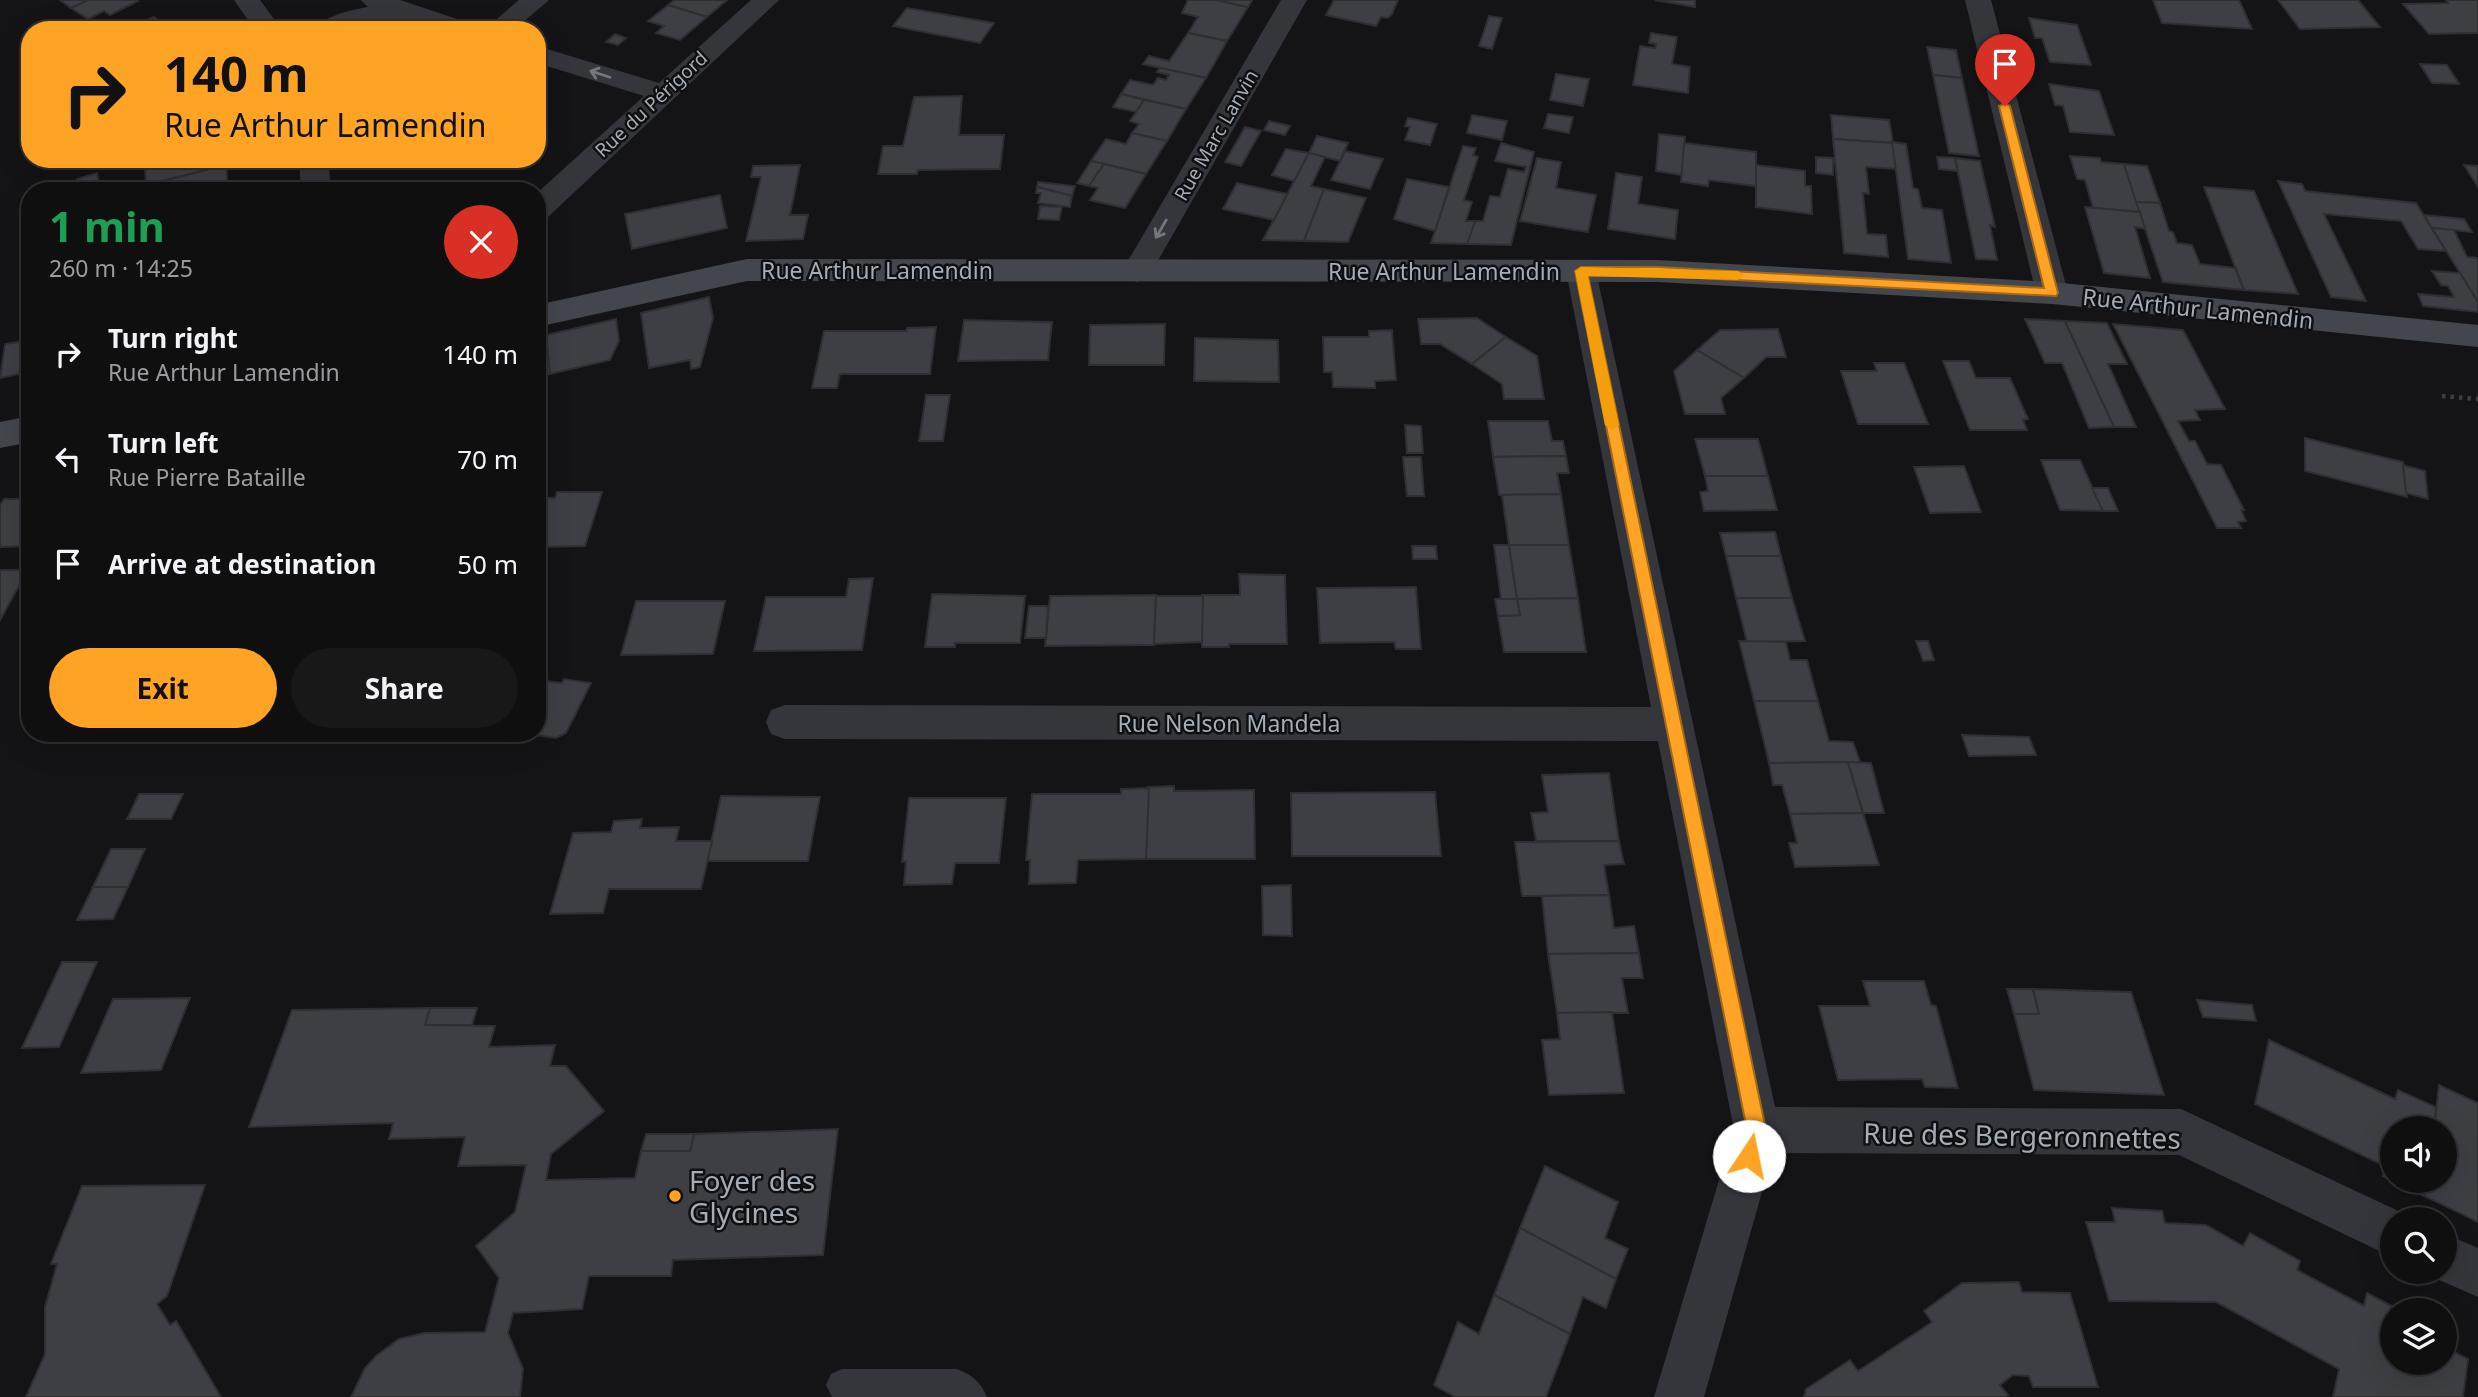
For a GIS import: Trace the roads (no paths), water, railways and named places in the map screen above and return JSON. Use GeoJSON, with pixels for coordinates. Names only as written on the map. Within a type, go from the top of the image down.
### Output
{"type":"FeatureCollection","features":[{"type":"Feature","properties":{"kind":"street"},"geometry":{"type":"LineString","coordinates":[[247,0],[262,21]]}},
{"type":"Feature","properties":{"kind":"street"},"geometry":{"type":"LineString","coordinates":[[374,0],[437,21]]}},
{"type":"Feature","properties":{"kind":"street"},"geometry":{"type":"LineString","coordinates":[[509,21],[536,0]]}},
{"type":"Feature","properties":{"kind":"street","name":"Rue du Périgord"},"geometry":{"type":"LineString","coordinates":[[546,202],[766,0]]}},
{"type":"Feature","properties":{"kind":"street","name":"Rue Marc Lanvin"},"geometry":{"type":"LineString","coordinates":[[1137,271],[1294,0]]}},
{"type":"Feature","properties":{"kind":"street"},"geometry":{"type":"LineString","coordinates":[[1978,0],[2052,293]]}},
{"type":"Feature","properties":{"kind":"street"},"geometry":{"type":"LineString","coordinates":[[345,21],[383,10],[414,13]]}},
{"type":"Feature","properties":{"kind":"street"},"geometry":{"type":"LineString","coordinates":[[546,57],[662,93]]}},
{"type":"Feature","properties":{"kind":"street","name":"Rue Arthur Lamendin"},"geometry":{"type":"LineString","coordinates":[[546,314],[747,270],[1670,272],[2052,293],[2478,336]]}},
{"type":"Feature","properties":{"kind":"street"},"geometry":{"type":"LineString","coordinates":[[1581,271],[1757,1130],[1679,1397]]}},
{"type":"Feature","properties":{"kind":"street"},"geometry":{"type":"LineString","coordinates":[[0,435],[21,431]]}},
{"type":"Feature","properties":{"kind":"street","name":"Rue Nelson Mandela"},"geometry":{"type":"LineString","coordinates":[[785,722],[1673,724]]}},
{"type":"Feature","properties":{"kind":"street","name":"Rue des Bergeronnettes"},"geometry":{"type":"LineString","coordinates":[[1757,1130],[2180,1132],[2380,1227]]}},
{"type":"Feature","properties":{"kind":"street"},"geometry":{"type":"LineString","coordinates":[[2457,1263],[2478,1273]]}},
{"type":"Feature","properties":{"kind":"lane"},"geometry":{"type":"LineString","coordinates":[[842,1385],[957,1384],[971,1397]]}},
{"type":"Feature","properties":{"kind":"place","name":"Foyer des Glycines"},"geometry":{"type":"Point","coordinates":[675,1196]}}]}
